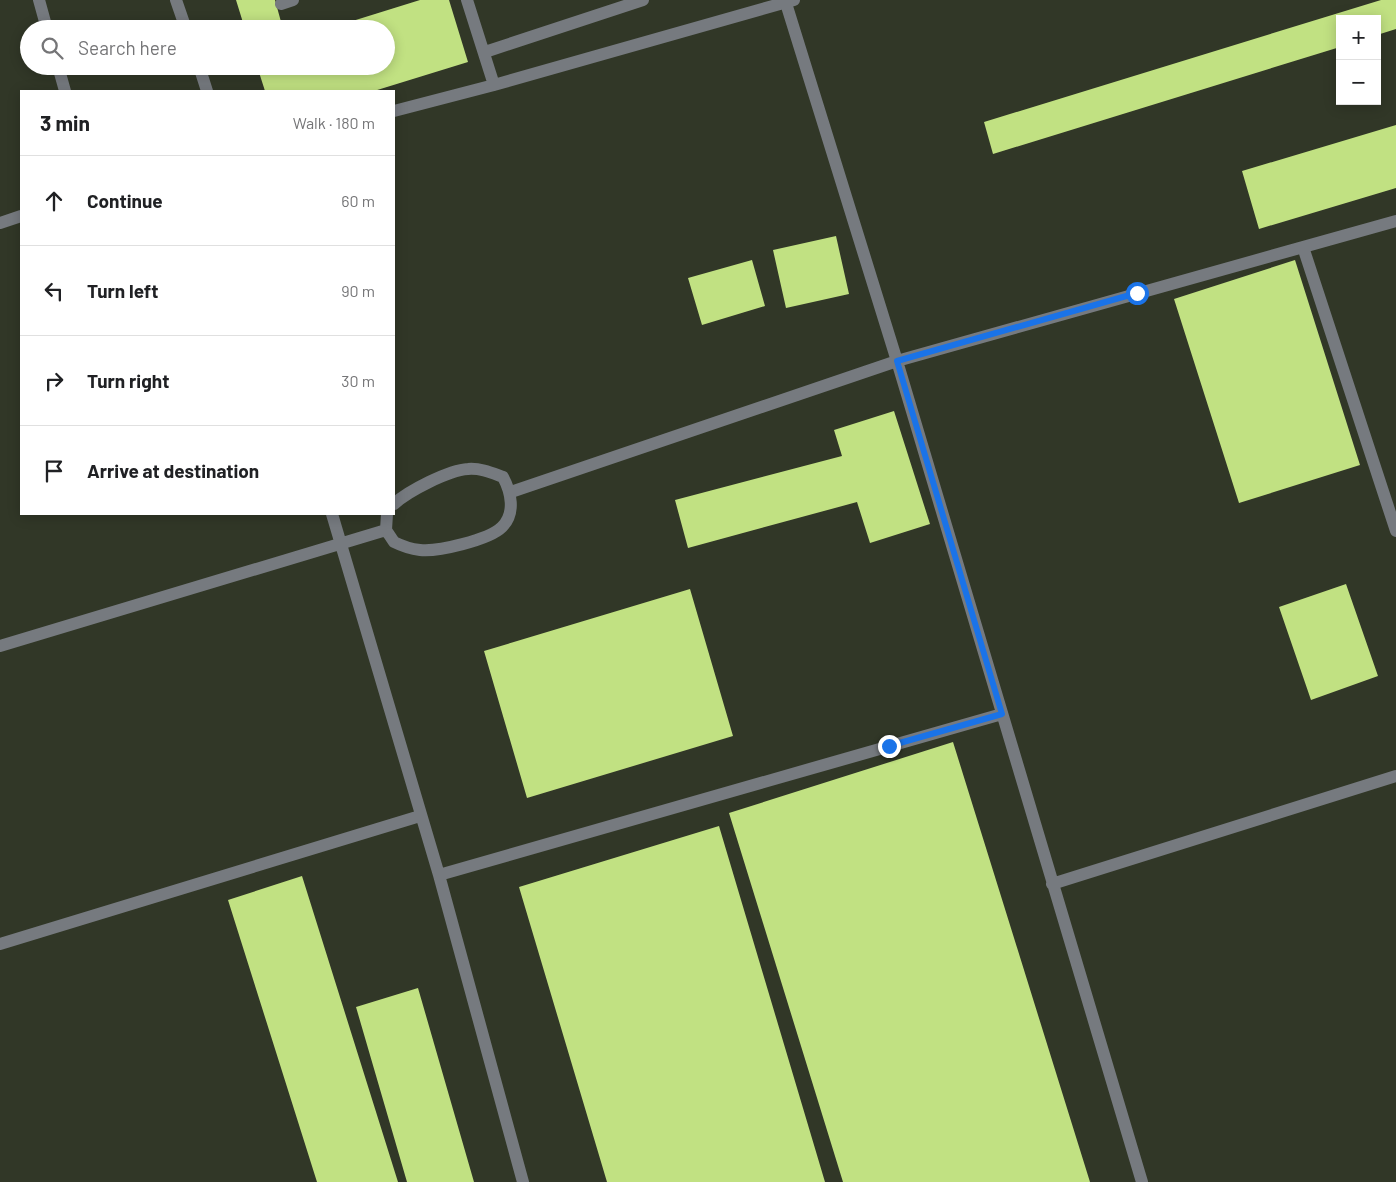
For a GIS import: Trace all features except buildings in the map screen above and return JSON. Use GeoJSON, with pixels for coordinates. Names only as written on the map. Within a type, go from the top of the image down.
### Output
{"type":"FeatureCollection","features":[{"type":"Feature","properties":{"kind":"lane"},"geometry":{"type":"LineString","coordinates":[[39,0],[45,20]]}},
{"type":"Feature","properties":{"kind":"lane"},"geometry":{"type":"LineString","coordinates":[[176,0],[183,20]]}},
{"type":"Feature","properties":{"kind":"lane"},"geometry":{"type":"LineString","coordinates":[[467,0],[494,85]]}},
{"type":"Feature","properties":{"kind":"lane"},"geometry":{"type":"LineString","coordinates":[[485,52],[643,0]]}},
{"type":"Feature","properties":{"kind":"lane"},"geometry":{"type":"LineString","coordinates":[[395,111],[494,85],[788,1],[1142,1182]]}},
{"type":"Feature","properties":{"kind":"lane"},"geometry":{"type":"LineString","coordinates":[[61,75],[66,90]]}},
{"type":"Feature","properties":{"kind":"lane"},"geometry":{"type":"LineString","coordinates":[[202,75],[207,90]]}},
{"type":"Feature","properties":{"kind":"lane"},"geometry":{"type":"LineString","coordinates":[[0,223],[20,216]]}},
{"type":"Feature","properties":{"kind":"lane"},"geometry":{"type":"LineString","coordinates":[[511,492],[897,361],[1396,220]]}},
{"type":"Feature","properties":{"kind":"lane"},"geometry":{"type":"LineString","coordinates":[[1303,247],[1396,532]]}},
{"type":"Feature","properties":{"kind":"lane"},"geometry":{"type":"LineString","coordinates":[[387,515],[386,530],[394,542],[422,550],[451,547],[479,539],[502,527],[510,511],[511,492],[503,477],[484,470],[467,469],[436,480],[404,495],[395,503]]}},
{"type":"Feature","properties":{"kind":"lane"},"geometry":{"type":"LineString","coordinates":[[332,515],[439,875],[523,1182]]}},
{"type":"Feature","properties":{"kind":"lane"},"geometry":{"type":"LineString","coordinates":[[0,646],[386,530]]}},
{"type":"Feature","properties":{"kind":"lane"},"geometry":{"type":"LineString","coordinates":[[439,875],[1002,714]]}},
{"type":"Feature","properties":{"kind":"lane"},"geometry":{"type":"LineString","coordinates":[[1052,884],[1396,776]]}},
{"type":"Feature","properties":{"kind":"lane"},"geometry":{"type":"LineString","coordinates":[[0,944],[420,816]]}},
{"type":"Feature","properties":{"kind":"shaded area"},"geometry":{"type":"Polygon","coordinates":[[[0,0],[1396,0],[1396,1182],[0,1182],[0,0]]]}},
{"type":"Feature","properties":{"kind":"route"},"geometry":{"type":"LineString","coordinates":[[889,746],[1002,714],[897,361],[1137,293]]}}]}
